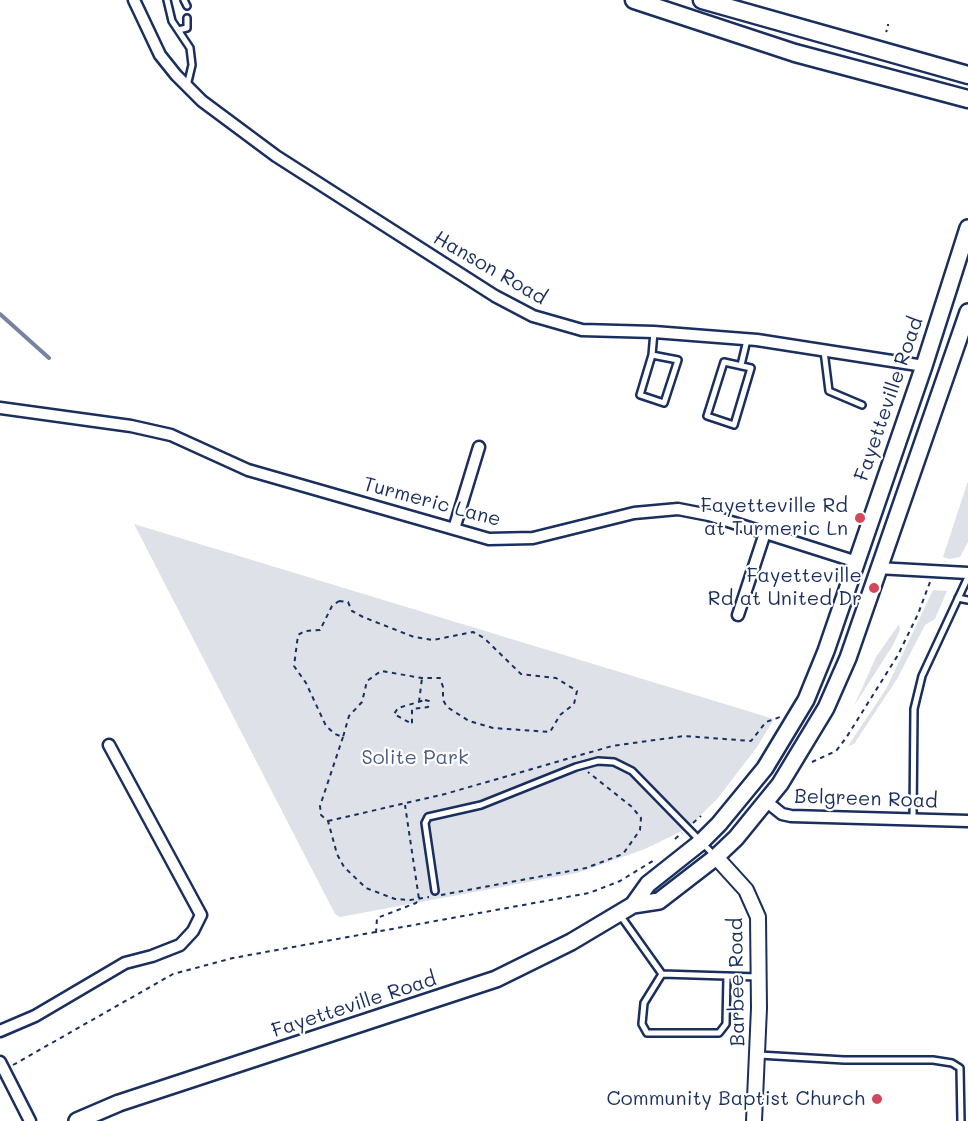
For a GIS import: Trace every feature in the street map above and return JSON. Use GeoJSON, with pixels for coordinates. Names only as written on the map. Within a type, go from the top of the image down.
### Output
{"type":"FeatureCollection","features":[{"type":"Feature","properties":{"kind":"main road"},"geometry":{"type":"LineString","coordinates":[[634,0],[775,47],[968,99]]}},
{"type":"Feature","properties":{"kind":"main road"},"geometry":{"type":"LineString","coordinates":[[702,0],[968,75]]}},
{"type":"Feature","properties":{"kind":"main road","name":"Fayetteville Road"},"geometry":{"type":"LineString","coordinates":[[77,1121],[119,1103],[496,979],[571,942],[633,905],[648,884],[702,842],[765,768],[806,700],[857,562],[968,228]]}},
{"type":"Feature","properties":{"kind":"main road","name":"Fayetteville Road"},"geometry":{"type":"LineString","coordinates":[[633,905],[659,901],[716,857],[767,802],[795,764],[826,708],[848,658],[877,568],[968,312]]}},
{"type":"Feature","properties":{"kind":"street","name":"Hanson Road"},"geometry":{"type":"LineString","coordinates":[[134,0],[160,55],[187,87],[276,156],[495,296],[533,316],[572,328],[747,340],[924,366]]}},
{"type":"Feature","properties":{"kind":"street","name":"Turmeric Lane"},"geometry":{"type":"LineString","coordinates":[[0,408],[131,426],[171,435],[248,470],[489,539],[510,540],[555,534],[634,513],[667,508],[693,511],[857,562]]}},
{"type":"Feature","properties":{"kind":"street"},"geometry":{"type":"LineString","coordinates":[[454,529],[479,447]]}},
{"type":"Feature","properties":{"kind":"street"},"geometry":{"type":"LineString","coordinates":[[738,615],[765,533]]}},
{"type":"Feature","properties":{"kind":"street"},"geometry":{"type":"LineString","coordinates":[[877,568],[968,575]]}},
{"type":"Feature","properties":{"kind":"street"},"geometry":{"type":"LineString","coordinates":[[0,1031],[35,1016],[125,963],[180,945],[193,931],[201,915],[109,745]]}},
{"type":"Feature","properties":{"kind":"street","name":"Belgreen Road"},"geometry":{"type":"LineString","coordinates":[[767,802],[782,814],[791,816],[968,820]]}},
{"type":"Feature","properties":{"kind":"street","name":"Barbee Road"},"geometry":{"type":"LineString","coordinates":[[716,857],[747,890],[756,908],[759,977],[754,1121]]}},
{"type":"Feature","properties":{"kind":"street"},"geometry":{"type":"LineString","coordinates":[[0,1062],[30,1121]]}},
{"type":"Feature","properties":{"kind":"lane"},"geometry":{"type":"LineString","coordinates":[[167,0],[172,21],[190,48],[192,65],[187,87]]}},
{"type":"Feature","properties":{"kind":"lane"},"geometry":{"type":"LineString","coordinates":[[178,30],[187,28],[187,18]]}},
{"type":"Feature","properties":{"kind":"lane"},"geometry":{"type":"LineString","coordinates":[[652,355],[678,360],[664,403],[640,395],[652,355],[654,332]]}},
{"type":"Feature","properties":{"kind":"lane"},"geometry":{"type":"LineString","coordinates":[[741,365],[747,340]]}},
{"type":"Feature","properties":{"kind":"lane"},"geometry":{"type":"LineString","coordinates":[[824,350],[824,365],[829,391],[836,396],[862,405]]}},
{"type":"Feature","properties":{"kind":"lane"},"geometry":{"type":"LineString","coordinates":[[724,362],[741,365],[751,368],[734,424],[707,416],[724,362]]}},
{"type":"Feature","properties":{"kind":"lane"},"geometry":{"type":"LineString","coordinates":[[913,819],[914,709],[922,676],[968,575]]}},
{"type":"Feature","properties":{"kind":"lane"},"geometry":{"type":"LineString","coordinates":[[958,598],[968,600]]}},
{"type":"Feature","properties":{"kind":"lane"},"geometry":{"type":"LineString","coordinates":[[435,891],[425,823],[428,817],[496,800],[586,764],[606,760],[625,766],[643,781],[716,857]]}},
{"type":"Feature","properties":{"kind":"lane"},"geometry":{"type":"LineString","coordinates":[[619,914],[662,974]]}},
{"type":"Feature","properties":{"kind":"lane"},"geometry":{"type":"LineString","coordinates":[[662,974],[644,1003],[642,1024],[647,1033],[719,1033],[726,1024],[727,976]]}},
{"type":"Feature","properties":{"kind":"lane"},"geometry":{"type":"LineString","coordinates":[[662,974],[759,977]]}},
{"type":"Feature","properties":{"kind":"lane"},"geometry":{"type":"LineString","coordinates":[[757,1055],[844,1060],[933,1059],[952,1063],[960,1068],[961,1121]]}},
{"type":"Feature","properties":{"kind":"path"},"geometry":{"type":"LineString","coordinates":[[812,762],[836,751],[846,738],[898,655],[918,614],[930,580]]}},
{"type":"Feature","properties":{"kind":"path"},"geometry":{"type":"LineString","coordinates":[[343,737],[326,726],[306,683],[294,666],[298,634],[320,630],[332,606],[339,601],[348,602],[352,611],[363,617],[414,637],[433,640],[473,632],[484,638],[521,674],[556,678],[577,691],[574,705],[560,715],[550,732],[522,732],[493,728],[458,716],[443,700],[440,678],[422,678],[394,671],[381,671],[367,681],[362,702],[349,716],[343,737],[320,806],[321,815],[328,821],[337,854],[355,879],[382,895],[395,899],[419,899],[586,868],[623,854],[640,830],[641,818],[618,796],[591,776],[586,764]]}},
{"type":"Feature","properties":{"kind":"path"},"geometry":{"type":"LineString","coordinates":[[419,702],[422,678]]}},
{"type":"Feature","properties":{"kind":"path"},"geometry":{"type":"LineString","coordinates":[[429,700],[430,704],[428,707],[412,709],[412,724],[394,714],[398,708],[419,702],[429,700]]}},
{"type":"Feature","properties":{"kind":"path"},"geometry":{"type":"LineString","coordinates":[[405,805],[419,899]]}},
{"type":"Feature","properties":{"kind":"path"},"geometry":{"type":"LineString","coordinates":[[13,1065],[172,974],[233,958],[589,893],[620,881],[660,857]]}},
{"type":"Feature","properties":{"kind":"path"},"geometry":{"type":"LineString","coordinates":[[376,933],[377,918],[416,903],[419,899]]}},
{"type":"Feature","properties":{"kind":"green space"},"geometry":{"type":"Polygon","coordinates":[[[968,481],[968,542],[960,557],[949,559],[943,557],[968,481]]]}},
{"type":"Feature","properties":{"kind":"green space","name":"Solite Park"},"geometry":{"type":"Polygon","coordinates":[[[134,524],[774,719],[757,747],[718,798],[688,828],[645,849],[577,873],[340,917],[335,914],[134,524]]]}},
{"type":"Feature","properties":{"kind":"green space"},"geometry":{"type":"Polygon","coordinates":[[[933,590],[947,591],[935,619],[925,625],[897,679],[854,744],[848,746],[886,689],[933,590]]]}},
{"type":"Feature","properties":{"kind":"green space"},"geometry":{"type":"Polygon","coordinates":[[[899,624],[900,630],[893,645],[854,706],[876,657],[899,624]]]}},
{"type":"Feature","properties":{"kind":"waterway"},"geometry":{"type":"LineString","coordinates":[[0,314],[49,358]]}},
{"type":"Feature","properties":{"kind":"place","name":"Fayetteville Rd at Turmeric Ln"},"geometry":{"type":"Point","coordinates":[860,518]}},
{"type":"Feature","properties":{"kind":"place","name":"Fayetteville Rd at United Dr"},"geometry":{"type":"Point","coordinates":[874,588]}},
{"type":"Feature","properties":{"kind":"place","name":"Community Baptist Church"},"geometry":{"type":"Point","coordinates":[877,1099]}}]}
